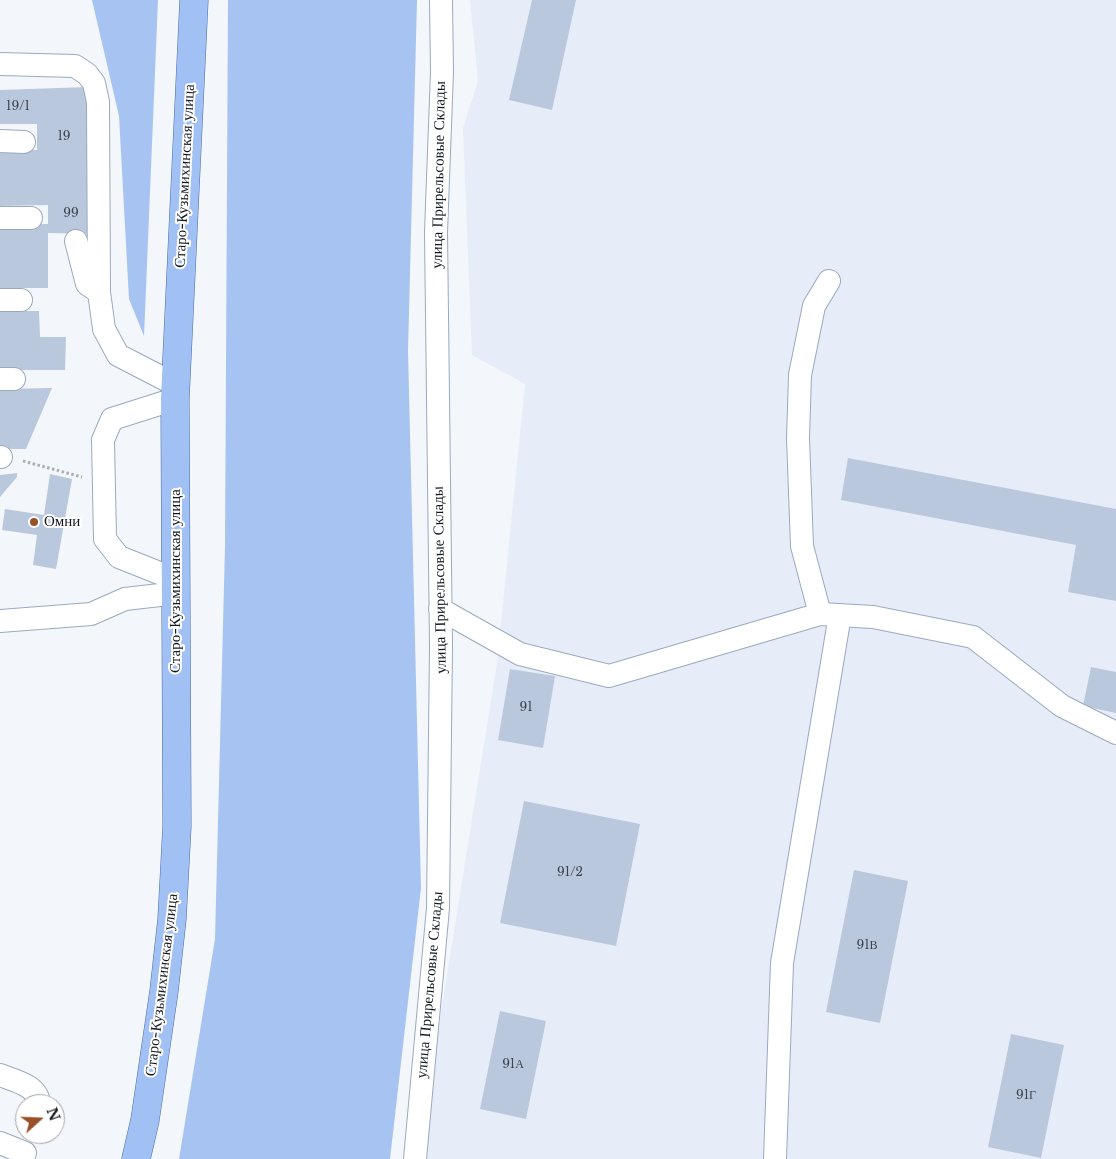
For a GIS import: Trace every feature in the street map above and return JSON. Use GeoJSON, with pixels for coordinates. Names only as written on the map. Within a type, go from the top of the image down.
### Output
{"type":"FeatureCollection","features":[{"type":"Feature","properties":{"kind":"main road","name":"Старо-Кузьмихинская улица"},"geometry":{"type":"LineString","coordinates":[[136,1159],[146,1120],[172,919],[177,826],[175,392],[194,0]]}},
{"type":"Feature","properties":{"kind":"street","name":"улица Прирельсовые Склады"},"geometry":{"type":"LineString","coordinates":[[415,1159],[438,908],[440,608],[436,232],[442,72],[440,0]]}},
{"type":"Feature","properties":{"kind":"street"},"geometry":{"type":"LineString","coordinates":[[0,64],[75,66],[87,74],[94,83],[98,102],[99,292],[104,329],[118,356],[175,392]]}},
{"type":"Feature","properties":{"kind":"street"},"geometry":{"type":"LineString","coordinates":[[0,142],[24,142]]}},
{"type":"Feature","properties":{"kind":"street"},"geometry":{"type":"LineString","coordinates":[[0,218],[30,218]]}},
{"type":"Feature","properties":{"kind":"street"},"geometry":{"type":"LineString","coordinates":[[76,241],[87,284],[99,292]]}},
{"type":"Feature","properties":{"kind":"street"},"geometry":{"type":"LineString","coordinates":[[774,1159],[782,963],[830,615],[802,546],[798,438],[800,375],[814,306],[829,281]]}},
{"type":"Feature","properties":{"kind":"street"},"geometry":{"type":"LineString","coordinates":[[175,392],[112,418],[102,440],[105,539],[119,557],[177,586]]}},
{"type":"Feature","properties":{"kind":"street"},"geometry":{"type":"LineString","coordinates":[[0,622],[91,614],[125,599],[177,586]]}},
{"type":"Feature","properties":{"kind":"street"},"geometry":{"type":"LineString","coordinates":[[440,608],[520,654],[609,676],[830,615],[873,617],[973,637],[1062,706],[1116,733]]}},
{"type":"Feature","properties":{"kind":"street"},"geometry":{"type":"LineString","coordinates":[[0,1075],[30,1087],[36,1094]]}},
{"type":"Feature","properties":{"kind":"street"},"geometry":{"type":"LineString","coordinates":[[0,1143],[27,1149]]}},
{"type":"Feature","properties":{"kind":"path"},"geometry":{"type":"LineString","coordinates":[[0,457],[32,462],[104,482]]}},
{"type":"Feature","properties":{"kind":"shaded area"},"geometry":{"type":"Polygon","coordinates":[[[92,0],[158,0],[144,336],[129,299],[119,116],[92,0]]]}},
{"type":"Feature","properties":{"kind":"shaded area"},"geometry":{"type":"Polygon","coordinates":[[[228,0],[417,0],[408,351],[421,888],[390,1159],[179,1159],[215,939],[225,547],[228,0]]]}},
{"type":"Feature","properties":{"kind":"shaded area"},"geometry":{"type":"Polygon","coordinates":[[[470,0],[1116,0],[1116,1159],[426,1159],[439,1025],[497,663],[525,384],[472,355],[463,128],[478,81],[470,0]]]}},
{"type":"Feature","properties":{"kind":"building"},"geometry":{"type":"Polygon","coordinates":[[[532,0],[576,0],[552,110],[509,100],[532,0]]]}},
{"type":"Feature","properties":{"kind":"building"},"geometry":{"type":"Polygon","coordinates":[[[88,87],[94,234],[48,233],[48,288],[0,288],[0,225],[48,224],[48,205],[0,206],[0,150],[37,150],[37,124],[0,124],[0,90],[88,87]]]}},
{"type":"Feature","properties":{"kind":"building"},"geometry":{"type":"Polygon","coordinates":[[[0,311],[39,311],[40,337],[66,337],[65,370],[0,370],[0,311]]]}},
{"type":"Feature","properties":{"kind":"building"},"geometry":{"type":"Polygon","coordinates":[[[52,388],[26,449],[0,449],[0,389],[52,388]]]}},
{"type":"Feature","properties":{"kind":"building"},"geometry":{"type":"Polygon","coordinates":[[[848,458],[1116,509],[1116,601],[1068,592],[1076,545],[841,500],[848,458]]]}},
{"type":"Feature","properties":{"kind":"building"},"geometry":{"type":"Polygon","coordinates":[[[17,473],[17,477],[0,497],[0,475],[17,473]]]}},
{"type":"Feature","properties":{"kind":"building","name":"Омни"},"geometry":{"type":"Polygon","coordinates":[[[50,474],[72,479],[56,569],[33,565],[37,535],[2,530],[5,509],[44,515],[50,474]]]}},
{"type":"Feature","properties":{"kind":"building"},"geometry":{"type":"Polygon","coordinates":[[[1091,667],[1116,672],[1116,713],[1083,706],[1091,667]]]}},
{"type":"Feature","properties":{"kind":"building"},"geometry":{"type":"Polygon","coordinates":[[[510,669],[555,676],[543,748],[498,740],[510,669]]]}},
{"type":"Feature","properties":{"kind":"building"},"geometry":{"type":"Polygon","coordinates":[[[524,801],[640,824],[616,946],[500,923],[524,801]]]}},
{"type":"Feature","properties":{"kind":"building"},"geometry":{"type":"Polygon","coordinates":[[[854,870],[908,881],[880,1023],[826,1012],[854,870]]]}},
{"type":"Feature","properties":{"kind":"building"},"geometry":{"type":"Polygon","coordinates":[[[500,1011],[546,1021],[526,1119],[480,1109],[500,1011]]]}},
{"type":"Feature","properties":{"kind":"building"},"geometry":{"type":"Polygon","coordinates":[[[1011,1034],[1064,1045],[1041,1158],[988,1147],[1011,1034]]]}},
{"type":"Feature","properties":{"kind":"place","name":"Омни"},"geometry":{"type":"Point","coordinates":[34,522]}}]}
